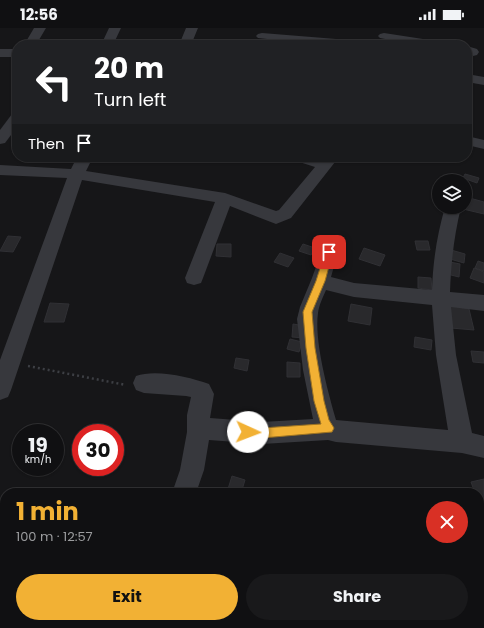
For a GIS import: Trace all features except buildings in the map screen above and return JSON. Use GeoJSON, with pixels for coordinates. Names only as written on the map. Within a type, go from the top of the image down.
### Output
{"type":"FeatureCollection","features":[{"type":"Feature","properties":{"kind":"street"},"geometry":{"type":"LineString","coordinates":[[33,40],[40,28]]}},
{"type":"Feature","properties":{"kind":"street"},"geometry":{"type":"LineString","coordinates":[[109,40],[115,28]]}},
{"type":"Feature","properties":{"kind":"street"},"geometry":{"type":"LineString","coordinates":[[187,40],[192,28]]}},
{"type":"Feature","properties":{"kind":"street"},"geometry":{"type":"LineString","coordinates":[[261,36],[305,40]]}},
{"type":"Feature","properties":{"kind":"street"},"geometry":{"type":"LineString","coordinates":[[385,36],[408,40]]}},
{"type":"Feature","properties":{"kind":"street"},"geometry":{"type":"LineString","coordinates":[[0,53],[12,53]]}},
{"type":"Feature","properties":{"kind":"street"},"geometry":{"type":"LineString","coordinates":[[472,79],[484,81]]}},
{"type":"Feature","properties":{"kind":"street"},"geometry":{"type":"LineString","coordinates":[[0,140],[12,124]]}},
{"type":"Feature","properties":{"kind":"street"},"geometry":{"type":"LineString","coordinates":[[472,142],[482,145],[484,144]]}},
{"type":"Feature","properties":{"kind":"street"},"geometry":{"type":"LineString","coordinates":[[0,390],[4,364],[76,174],[82,162]]}},
{"type":"Feature","properties":{"kind":"street"},"geometry":{"type":"LineString","coordinates":[[0,170],[76,174],[225,198],[276,218],[285,214],[327,162]]}},
{"type":"Feature","properties":{"kind":"street"},"geometry":{"type":"LineString","coordinates":[[194,278],[225,198]]}},
{"type":"Feature","properties":{"kind":"street"},"geometry":{"type":"LineString","coordinates":[[451,214],[447,232],[441,298],[443,332],[462,442]]}},
{"type":"Feature","properties":{"kind":"street"},"geometry":{"type":"LineString","coordinates":[[328,428],[319,401],[310,348],[307,312],[320,281],[329,252]]}},
{"type":"Feature","properties":{"kind":"street"},"geometry":{"type":"LineString","coordinates":[[320,281],[354,290],[484,303]]}},
{"type":"Feature","properties":{"kind":"street"},"geometry":{"type":"LineString","coordinates":[[144,383],[186,386],[201,390],[202,394],[198,415],[199,432],[192,470],[186,488]]}},
{"type":"Feature","properties":{"kind":"street"},"geometry":{"type":"LineString","coordinates":[[199,432],[206,429],[262,433],[328,428],[351,432],[462,442],[484,447]]}},
{"type":"Feature","properties":{"kind":"path"},"geometry":{"type":"LineString","coordinates":[[4,364],[41,367],[126,385],[144,383]]}},
{"type":"Feature","properties":{"kind":"route"},"geometry":{"type":"LineString","coordinates":[[248,432],[262,433],[328,428],[319,401],[310,348],[307,312],[320,281],[329,252]]}}]}
